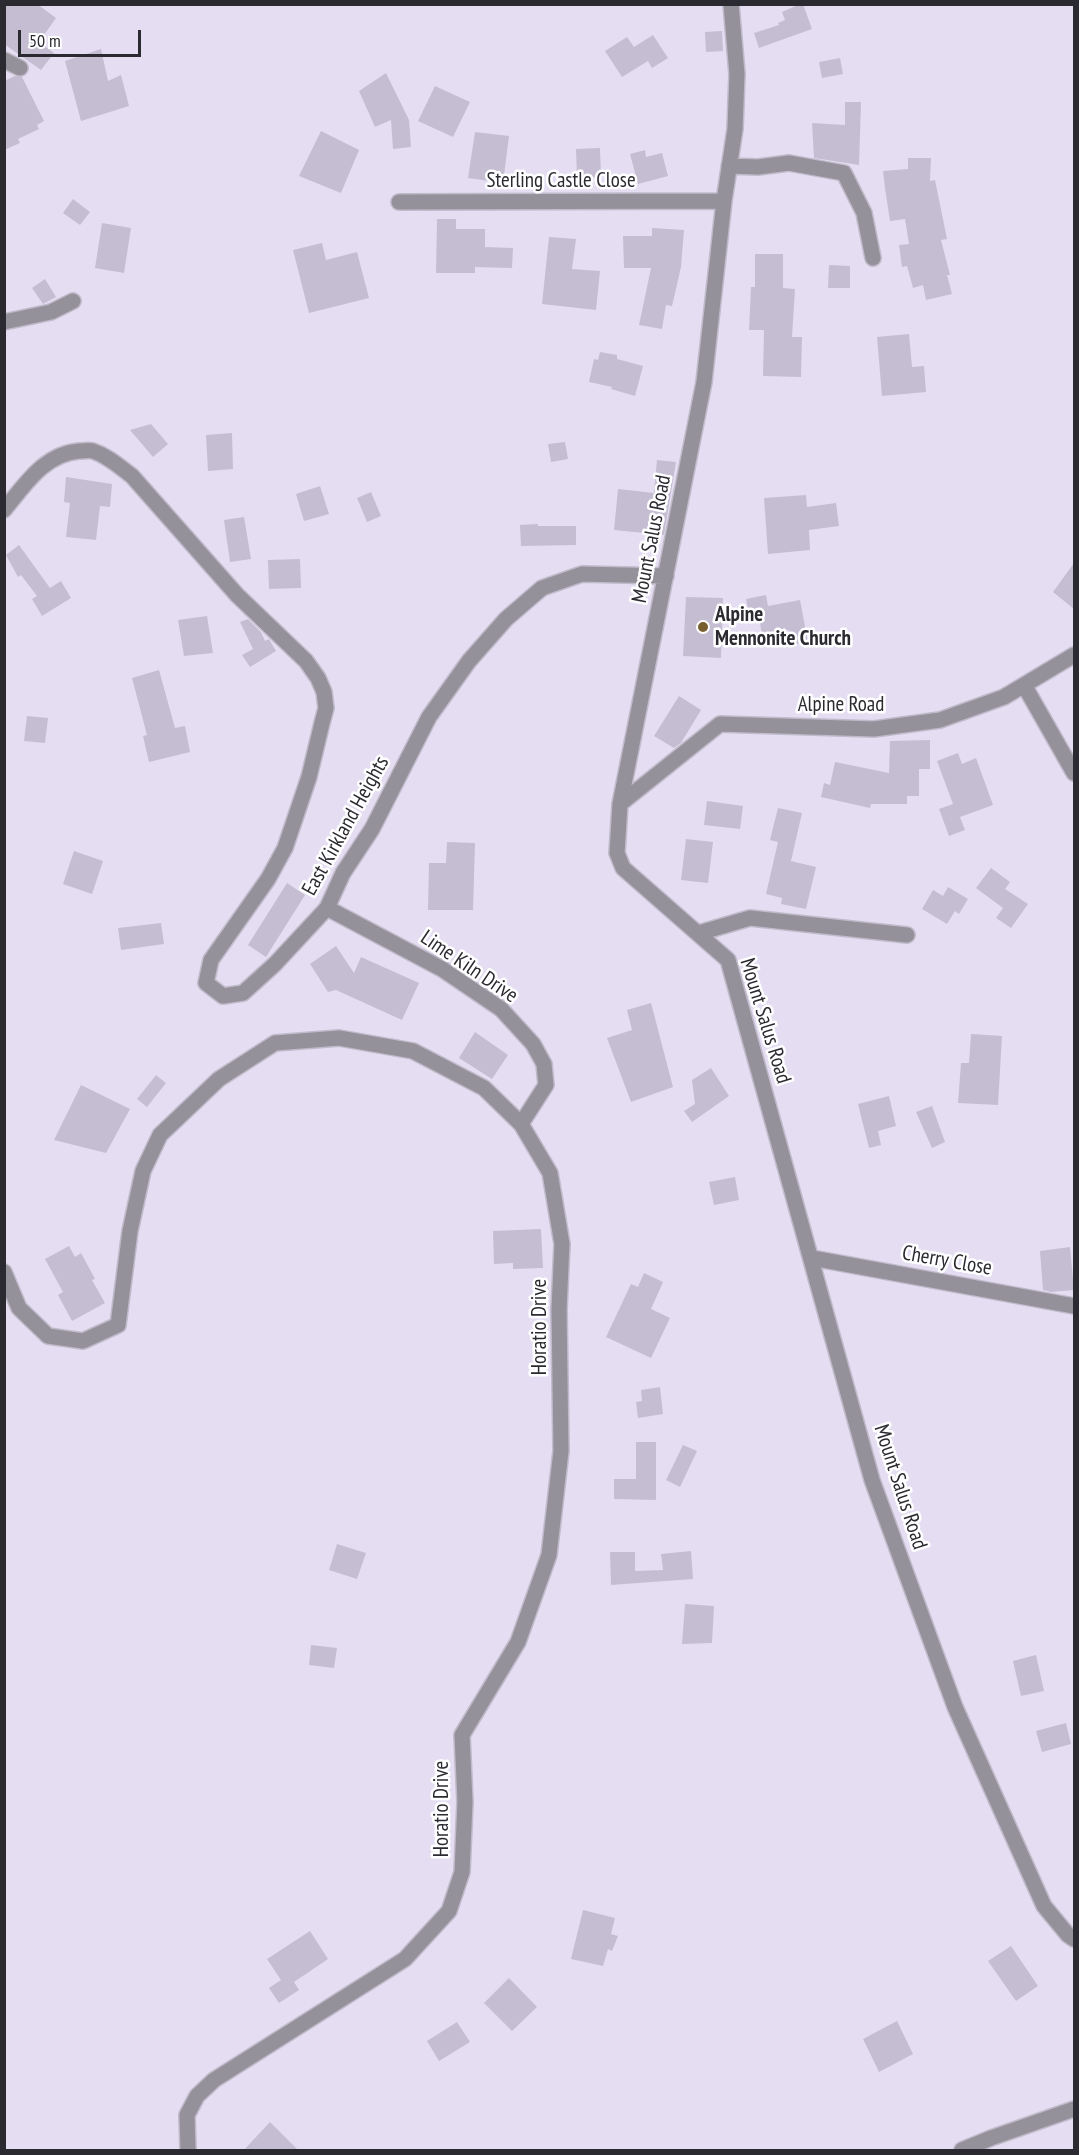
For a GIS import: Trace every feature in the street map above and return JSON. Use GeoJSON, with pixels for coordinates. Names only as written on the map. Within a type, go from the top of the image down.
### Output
{"type":"FeatureCollection","features":[{"type":"Feature","properties":{"kind":"street","name":"Mount Salus Road"},"geometry":{"type":"LineString","coordinates":[[731,4],[737,75],[735,129],[724,201],[704,382],[620,804],[617,853],[623,868],[728,960],[872,1480],[955,1707],[1044,1906],[1074,1939]]}},
{"type":"Feature","properties":{"kind":"street"},"geometry":{"type":"LineString","coordinates":[[4,60],[20,68]]}},
{"type":"Feature","properties":{"kind":"street"},"geometry":{"type":"LineString","coordinates":[[729,166],[758,167],[789,163],[844,173],[864,213],[873,258]]}},
{"type":"Feature","properties":{"kind":"street","name":"Sterling Castle Close"},"geometry":{"type":"LineString","coordinates":[[399,202],[724,201]]}},
{"type":"Feature","properties":{"kind":"street"},"geometry":{"type":"LineString","coordinates":[[4,322],[51,312],[73,302]]}},
{"type":"Feature","properties":{"kind":"street","name":"East Kirkland Heights"},"geometry":{"type":"LineString","coordinates":[[4,510],[40,468],[56,457],[71,452],[92,450],[132,476],[237,595],[306,661],[318,678],[324,692],[326,708],[309,777],[285,848],[268,879],[211,960],[206,983],[223,996],[243,993],[275,964],[327,908],[344,873],[372,829],[429,717],[469,661],[506,618],[542,588],[582,574],[666,576]]}},
{"type":"Feature","properties":{"kind":"street","name":"Alpine Road"},"geometry":{"type":"LineString","coordinates":[[620,804],[720,724],[874,729],[940,720],[1004,698],[1074,655]]}},
{"type":"Feature","properties":{"kind":"street"},"geometry":{"type":"LineString","coordinates":[[1024,685],[1074,773]]}},
{"type":"Feature","properties":{"kind":"street","name":"Lime Kiln Drive"},"geometry":{"type":"LineString","coordinates":[[327,908],[442,969],[501,1010],[533,1044],[544,1064],[546,1085],[521,1124]]}},
{"type":"Feature","properties":{"kind":"street"},"geometry":{"type":"LineString","coordinates":[[699,933],[750,918],[907,935]]}},
{"type":"Feature","properties":{"kind":"street","name":"Horatio Drive"},"geometry":{"type":"LineString","coordinates":[[4,1272],[19,1308],[48,1336],[83,1341],[118,1325],[130,1231],[143,1171],[160,1136],[219,1079],[275,1043],[339,1038],[412,1051],[484,1088],[521,1124],[550,1173],[562,1244],[561,1451],[549,1555],[518,1642],[462,1735],[465,1802],[462,1872],[449,1911],[405,1959],[214,2080],[197,2096],[187,2115],[188,2151]]}},
{"type":"Feature","properties":{"kind":"street","name":"Cherry Close"},"geometry":{"type":"LineString","coordinates":[[812,1258],[1074,1306]]}},
{"type":"Feature","properties":{"kind":"street"},"geometry":{"type":"LineString","coordinates":[[962,2151],[991,2138],[1074,2109]]}},
{"type":"Feature","properties":{"kind":"building"},"geometry":{"type":"Polygon","coordinates":[[[4,4],[37,4],[56,18],[39,42],[54,53],[41,70],[4,44],[4,4]]]}},
{"type":"Feature","properties":{"kind":"building"},"geometry":{"type":"Polygon","coordinates":[[[803,4],[812,29],[759,48],[754,33],[779,25],[778,23],[785,20],[782,12],[803,4]]]}},
{"type":"Feature","properties":{"kind":"building"},"geometry":{"type":"Polygon","coordinates":[[[722,31],[723,51],[706,52],[705,32],[722,31]]]}},
{"type":"Feature","properties":{"kind":"building"},"geometry":{"type":"Polygon","coordinates":[[[653,35],[668,58],[652,68],[648,61],[622,77],[605,51],[627,37],[634,47],[653,35]]]}},
{"type":"Feature","properties":{"kind":"building"},"geometry":{"type":"Polygon","coordinates":[[[101,49],[108,81],[121,75],[129,106],[81,121],[65,61],[101,49]]]}},
{"type":"Feature","properties":{"kind":"building"},"geometry":{"type":"Polygon","coordinates":[[[840,58],[843,74],[822,78],[819,62],[840,58]]]}},
{"type":"Feature","properties":{"kind":"building"},"geometry":{"type":"Polygon","coordinates":[[[386,73],[409,120],[411,147],[393,149],[391,120],[375,127],[359,91],[386,73]]]}},
{"type":"Feature","properties":{"kind":"building"},"geometry":{"type":"Polygon","coordinates":[[[15,76],[22,77],[44,121],[37,125],[39,129],[18,139],[20,143],[4,150],[4,81],[15,76]]]}},
{"type":"Feature","properties":{"kind":"building"},"geometry":{"type":"Polygon","coordinates":[[[435,86],[470,102],[453,137],[418,121],[435,86]]]}},
{"type":"Feature","properties":{"kind":"building"},"geometry":{"type":"Polygon","coordinates":[[[845,102],[861,102],[859,165],[814,158],[812,123],[845,125],[845,102]]]}},
{"type":"Feature","properties":{"kind":"building"},"geometry":{"type":"Polygon","coordinates":[[[321,131],[359,150],[341,193],[299,176],[321,131]]]}},
{"type":"Feature","properties":{"kind":"building"},"geometry":{"type":"Polygon","coordinates":[[[475,132],[509,136],[503,183],[468,178],[475,132]]]}},
{"type":"Feature","properties":{"kind":"building"},"geometry":{"type":"Polygon","coordinates":[[[600,148],[601,177],[577,178],[576,149],[600,148]]]}},
{"type":"Feature","properties":{"kind":"building"},"geometry":{"type":"Polygon","coordinates":[[[645,150],[646,157],[662,153],[668,176],[638,184],[630,154],[645,150]]]}},
{"type":"Feature","properties":{"kind":"building"},"geometry":{"type":"Polygon","coordinates":[[[908,158],[931,158],[930,181],[935,180],[947,239],[941,240],[950,275],[947,275],[952,294],[926,300],[923,285],[913,288],[907,266],[902,267],[899,245],[909,244],[905,219],[890,221],[885,188],[883,171],[908,169],[908,158]]]}},
{"type":"Feature","properties":{"kind":"building"},"geometry":{"type":"Polygon","coordinates":[[[73,199],[90,212],[80,225],[63,213],[73,199]]]}},
{"type":"Feature","properties":{"kind":"building"},"geometry":{"type":"Polygon","coordinates":[[[437,219],[456,219],[456,229],[485,229],[485,247],[513,248],[512,268],[475,267],[475,273],[436,273],[437,219]]]}},
{"type":"Feature","properties":{"kind":"building"},"geometry":{"type":"Polygon","coordinates":[[[102,223],[131,228],[124,273],[95,268],[102,223]]]}},
{"type":"Feature","properties":{"kind":"building"},"geometry":{"type":"Polygon","coordinates":[[[652,228],[684,230],[681,267],[672,306],[666,305],[662,329],[639,325],[651,268],[624,268],[623,236],[652,236],[652,228]]]}},
{"type":"Feature","properties":{"kind":"building"},"geometry":{"type":"Polygon","coordinates":[[[549,237],[576,239],[572,269],[600,271],[596,310],[542,304],[549,237]]]}},
{"type":"Feature","properties":{"kind":"building"},"geometry":{"type":"Polygon","coordinates":[[[322,243],[326,260],[357,252],[369,298],[309,313],[293,250],[322,243]]]}},
{"type":"Feature","properties":{"kind":"building"},"geometry":{"type":"Polygon","coordinates":[[[755,254],[783,254],[783,288],[795,289],[792,337],[802,337],[801,377],[763,376],[764,330],[749,330],[751,287],[755,287],[755,254]]]}},
{"type":"Feature","properties":{"kind":"building"},"geometry":{"type":"Polygon","coordinates":[[[829,265],[850,266],[850,288],[828,288],[829,265]]]}},
{"type":"Feature","properties":{"kind":"building"},"geometry":{"type":"Polygon","coordinates":[[[45,279],[56,297],[43,304],[32,288],[45,279]]]}},
{"type":"Feature","properties":{"kind":"building"},"geometry":{"type":"Polygon","coordinates":[[[909,334],[912,367],[924,366],[926,392],[882,396],[877,337],[909,334]]]}},
{"type":"Feature","properties":{"kind":"building"},"geometry":{"type":"Polygon","coordinates":[[[600,352],[617,355],[617,359],[643,366],[635,396],[611,389],[612,387],[589,382],[594,359],[598,360],[600,352]]]}},
{"type":"Feature","properties":{"kind":"building"},"geometry":{"type":"Polygon","coordinates":[[[151,424],[168,444],[153,457],[130,430],[151,424]]]}},
{"type":"Feature","properties":{"kind":"building"},"geometry":{"type":"Polygon","coordinates":[[[232,433],[233,469],[208,471],[206,435],[232,433]]]}},
{"type":"Feature","properties":{"kind":"building"},"geometry":{"type":"Polygon","coordinates":[[[565,442],[568,459],[551,462],[548,444],[565,442]]]}},
{"type":"Feature","properties":{"kind":"building"},"geometry":{"type":"Polygon","coordinates":[[[657,460],[676,462],[664,535],[614,530],[618,489],[654,493],[657,460]]]}},
{"type":"Feature","properties":{"kind":"building"},"geometry":{"type":"Polygon","coordinates":[[[66,477],[112,484],[110,507],[100,506],[96,540],[66,537],[70,503],[64,502],[66,477]]]}},
{"type":"Feature","properties":{"kind":"building"},"geometry":{"type":"Polygon","coordinates":[[[320,486],[329,514],[304,521],[296,494],[320,486]]]}},
{"type":"Feature","properties":{"kind":"building"},"geometry":{"type":"Polygon","coordinates":[[[371,492],[381,516],[367,522],[357,498],[371,492]]]}},
{"type":"Feature","properties":{"kind":"building"},"geometry":{"type":"Polygon","coordinates":[[[806,495],[807,507],[836,503],[839,526],[809,530],[810,550],[768,554],[764,498],[806,495]]]}},
{"type":"Feature","properties":{"kind":"building"},"geometry":{"type":"Polygon","coordinates":[[[244,517],[251,559],[230,562],[224,520],[244,517]]]}},
{"type":"Feature","properties":{"kind":"building"},"geometry":{"type":"Polygon","coordinates":[[[538,524],[538,526],[576,526],[576,545],[521,546],[520,525],[538,524]]]}},
{"type":"Feature","properties":{"kind":"building"},"geometry":{"type":"Polygon","coordinates":[[[19,545],[50,588],[61,581],[71,598],[42,616],[32,599],[37,596],[21,575],[18,577],[6,555],[19,545]]]}},
{"type":"Feature","properties":{"kind":"building"},"geometry":{"type":"Polygon","coordinates":[[[300,559],[301,588],[269,589],[268,560],[300,559]]]}},
{"type":"Feature","properties":{"kind":"building"},"geometry":{"type":"Polygon","coordinates":[[[1074,563],[1074,609],[1053,592],[1074,563]]]}},
{"type":"Feature","properties":{"kind":"building"},"geometry":{"type":"Polygon","coordinates":[[[766,595],[768,606],[800,600],[808,642],[792,645],[789,630],[762,635],[759,617],[750,619],[746,599],[766,595]]]}},
{"type":"Feature","properties":{"kind":"building","name":"Alpine Mennonite Church"},"geometry":{"type":"Polygon","coordinates":[[[686,597],[723,598],[721,658],[683,656],[686,597]]]}},
{"type":"Feature","properties":{"kind":"building"},"geometry":{"type":"Polygon","coordinates":[[[207,616],[213,653],[184,656],[178,620],[207,616]]]}},
{"type":"Feature","properties":{"kind":"building"},"geometry":{"type":"Polygon","coordinates":[[[248,619],[261,632],[265,641],[269,639],[276,651],[250,667],[242,655],[253,649],[240,622],[248,619]]]}},
{"type":"Feature","properties":{"kind":"building"},"geometry":{"type":"Polygon","coordinates":[[[159,670],[175,728],[185,726],[190,752],[149,762],[143,736],[147,735],[132,678],[159,670]]]}},
{"type":"Feature","properties":{"kind":"building"},"geometry":{"type":"Polygon","coordinates":[[[679,696],[701,710],[681,743],[674,748],[654,736],[679,696]]]}},
{"type":"Feature","properties":{"kind":"building"},"geometry":{"type":"Polygon","coordinates":[[[27,716],[48,718],[45,743],[24,741],[27,716]]]}},
{"type":"Feature","properties":{"kind":"building"},"geometry":{"type":"Polygon","coordinates":[[[930,740],[930,769],[919,769],[919,796],[907,796],[907,804],[871,804],[870,808],[821,797],[824,783],[830,785],[835,762],[889,773],[890,741],[930,740]]]}},
{"type":"Feature","properties":{"kind":"building"},"geometry":{"type":"Polygon","coordinates":[[[958,753],[962,764],[976,758],[993,805],[960,817],[965,830],[949,836],[939,809],[953,804],[937,761],[958,753]]]}},
{"type":"Feature","properties":{"kind":"building"},"geometry":{"type":"Polygon","coordinates":[[[707,801],[743,806],[740,829],[704,825],[707,801]]]}},
{"type":"Feature","properties":{"kind":"building"},"geometry":{"type":"Polygon","coordinates":[[[778,808],[802,813],[791,861],[816,867],[806,909],[781,904],[782,898],[766,894],[778,842],[770,840],[778,808]]]}},
{"type":"Feature","properties":{"kind":"building"},"geometry":{"type":"Polygon","coordinates":[[[686,839],[713,842],[708,883],[681,880],[686,839]]]}},
{"type":"Feature","properties":{"kind":"building"},"geometry":{"type":"Polygon","coordinates":[[[447,842],[475,843],[473,910],[428,910],[429,863],[446,863],[447,842]]]}},
{"type":"Feature","properties":{"kind":"building"},"geometry":{"type":"Polygon","coordinates":[[[74,851],[103,861],[92,894],[63,884],[74,851]]]}},
{"type":"Feature","properties":{"kind":"building"},"geometry":{"type":"Polygon","coordinates":[[[991,868],[1010,882],[1005,889],[1028,904],[1011,928],[996,918],[1003,908],[976,888],[991,868]]]}},
{"type":"Feature","properties":{"kind":"building"},"geometry":{"type":"Polygon","coordinates":[[[287,883],[305,895],[266,957],[248,945],[287,883]]]}},
{"type":"Feature","properties":{"kind":"building"},"geometry":{"type":"Polygon","coordinates":[[[948,887],[968,899],[959,914],[955,911],[947,924],[922,909],[933,890],[943,896],[948,887]]]}},
{"type":"Feature","properties":{"kind":"building"},"geometry":{"type":"Polygon","coordinates":[[[161,923],[164,944],[121,950],[118,928],[161,923]]]}},
{"type":"Feature","properties":{"kind":"building"},"geometry":{"type":"Polygon","coordinates":[[[336,946],[354,973],[361,957],[419,983],[402,1020],[336,990],[328,992],[310,964],[336,946]]]}},
{"type":"Feature","properties":{"kind":"building"},"geometry":{"type":"Polygon","coordinates":[[[651,1003],[673,1087],[631,1102],[607,1038],[632,1030],[627,1010],[651,1003]]]}},
{"type":"Feature","properties":{"kind":"building"},"geometry":{"type":"Polygon","coordinates":[[[475,1032],[508,1055],[492,1079],[459,1058],[475,1032]]]}},
{"type":"Feature","properties":{"kind":"building"},"geometry":{"type":"Polygon","coordinates":[[[971,1034],[1002,1036],[998,1105],[958,1103],[961,1063],[969,1063],[971,1034]]]}},
{"type":"Feature","properties":{"kind":"building"},"geometry":{"type":"Polygon","coordinates":[[[711,1068],[729,1096],[692,1122],[684,1111],[695,1104],[692,1080],[711,1068]]]}},
{"type":"Feature","properties":{"kind":"building"},"geometry":{"type":"Polygon","coordinates":[[[156,1075],[166,1083],[147,1107],[137,1099],[156,1075]]]}},
{"type":"Feature","properties":{"kind":"building"},"geometry":{"type":"Polygon","coordinates":[[[81,1085],[130,1109],[106,1153],[54,1140],[81,1085]]]}},
{"type":"Feature","properties":{"kind":"building"},"geometry":{"type":"Polygon","coordinates":[[[889,1096],[896,1126],[878,1131],[881,1145],[869,1148],[858,1104],[889,1096]]]}},
{"type":"Feature","properties":{"kind":"building"},"geometry":{"type":"Polygon","coordinates":[[[932,1106],[945,1142],[932,1148],[916,1112],[932,1106]]]}},
{"type":"Feature","properties":{"kind":"building"},"geometry":{"type":"Polygon","coordinates":[[[735,1177],[739,1200],[714,1205],[709,1182],[735,1177]]]}},
{"type":"Feature","properties":{"kind":"building"},"geometry":{"type":"Polygon","coordinates":[[[541,1229],[543,1268],[513,1269],[513,1263],[494,1264],[493,1231],[541,1229]]]}},
{"type":"Feature","properties":{"kind":"building"},"geometry":{"type":"Polygon","coordinates":[[[69,1246],[75,1257],[81,1253],[105,1303],[72,1321],[58,1295],[63,1292],[45,1259],[69,1246]]]}},
{"type":"Feature","properties":{"kind":"building"},"geometry":{"type":"Polygon","coordinates":[[[1070,1247],[1074,1290],[1051,1292],[1043,1290],[1040,1251],[1070,1247]]]}},
{"type":"Feature","properties":{"kind":"building"},"geometry":{"type":"Polygon","coordinates":[[[644,1273],[663,1282],[651,1309],[670,1318],[651,1358],[606,1337],[631,1284],[638,1287],[644,1273]]]}},
{"type":"Feature","properties":{"kind":"building"},"geometry":{"type":"Polygon","coordinates":[[[660,1387],[663,1414],[638,1418],[636,1402],[642,1401],[641,1390],[660,1387]]]}},
{"type":"Feature","properties":{"kind":"building"},"geometry":{"type":"Polygon","coordinates":[[[636,1442],[656,1442],[656,1500],[614,1499],[614,1479],[636,1479],[636,1442]]]}},
{"type":"Feature","properties":{"kind":"building"},"geometry":{"type":"Polygon","coordinates":[[[683,1445],[697,1451],[680,1487],[666,1480],[683,1445]]]}},
{"type":"Feature","properties":{"kind":"building"},"geometry":{"type":"Polygon","coordinates":[[[337,1544],[366,1553],[357,1579],[329,1570],[337,1544]]]}},
{"type":"Feature","properties":{"kind":"building"},"geometry":{"type":"Polygon","coordinates":[[[691,1551],[693,1579],[611,1585],[610,1552],[635,1552],[635,1571],[663,1570],[661,1554],[691,1551]]]}},
{"type":"Feature","properties":{"kind":"building"},"geometry":{"type":"Polygon","coordinates":[[[685,1604],[714,1606],[712,1643],[682,1644],[685,1604]]]}},
{"type":"Feature","properties":{"kind":"building"},"geometry":{"type":"Polygon","coordinates":[[[311,1645],[337,1648],[334,1668],[309,1665],[311,1645]]]}},
{"type":"Feature","properties":{"kind":"building"},"geometry":{"type":"Polygon","coordinates":[[[1036,1655],[1044,1691],[1021,1696],[1013,1661],[1036,1655]]]}},
{"type":"Feature","properties":{"kind":"building"},"geometry":{"type":"Polygon","coordinates":[[[1066,1723],[1071,1744],[1042,1752],[1036,1731],[1066,1723]]]}},
{"type":"Feature","properties":{"kind":"building"},"geometry":{"type":"Polygon","coordinates":[[[583,1910],[615,1918],[611,1934],[618,1936],[612,1951],[608,1949],[603,1966],[571,1959],[583,1910]]]}},
{"type":"Feature","properties":{"kind":"building"},"geometry":{"type":"Polygon","coordinates":[[[310,1931],[328,1959],[294,1982],[299,1990],[279,2003],[269,1988],[281,1980],[267,1959],[310,1931]]]}},
{"type":"Feature","properties":{"kind":"building"},"geometry":{"type":"Polygon","coordinates":[[[1011,1946],[1038,1986],[1016,2001],[988,1961],[1011,1946]]]}},
{"type":"Feature","properties":{"kind":"building"},"geometry":{"type":"Polygon","coordinates":[[[509,1978],[537,2007],[512,2031],[484,2003],[509,1978]]]}},
{"type":"Feature","properties":{"kind":"building"},"geometry":{"type":"Polygon","coordinates":[[[897,2021],[913,2054],[879,2072],[863,2039],[897,2021]]]}},
{"type":"Feature","properties":{"kind":"building"},"geometry":{"type":"Polygon","coordinates":[[[457,2022],[470,2042],[439,2061],[427,2041],[457,2022]]]}},
{"type":"Feature","properties":{"kind":"building"},"geometry":{"type":"Polygon","coordinates":[[[270,2122],[299,2151],[243,2151],[270,2122]]]}},
{"type":"Feature","properties":{"kind":"place","name":"Alpine Mennonite Church"},"geometry":{"type":"Point","coordinates":[703,627]}}]}
